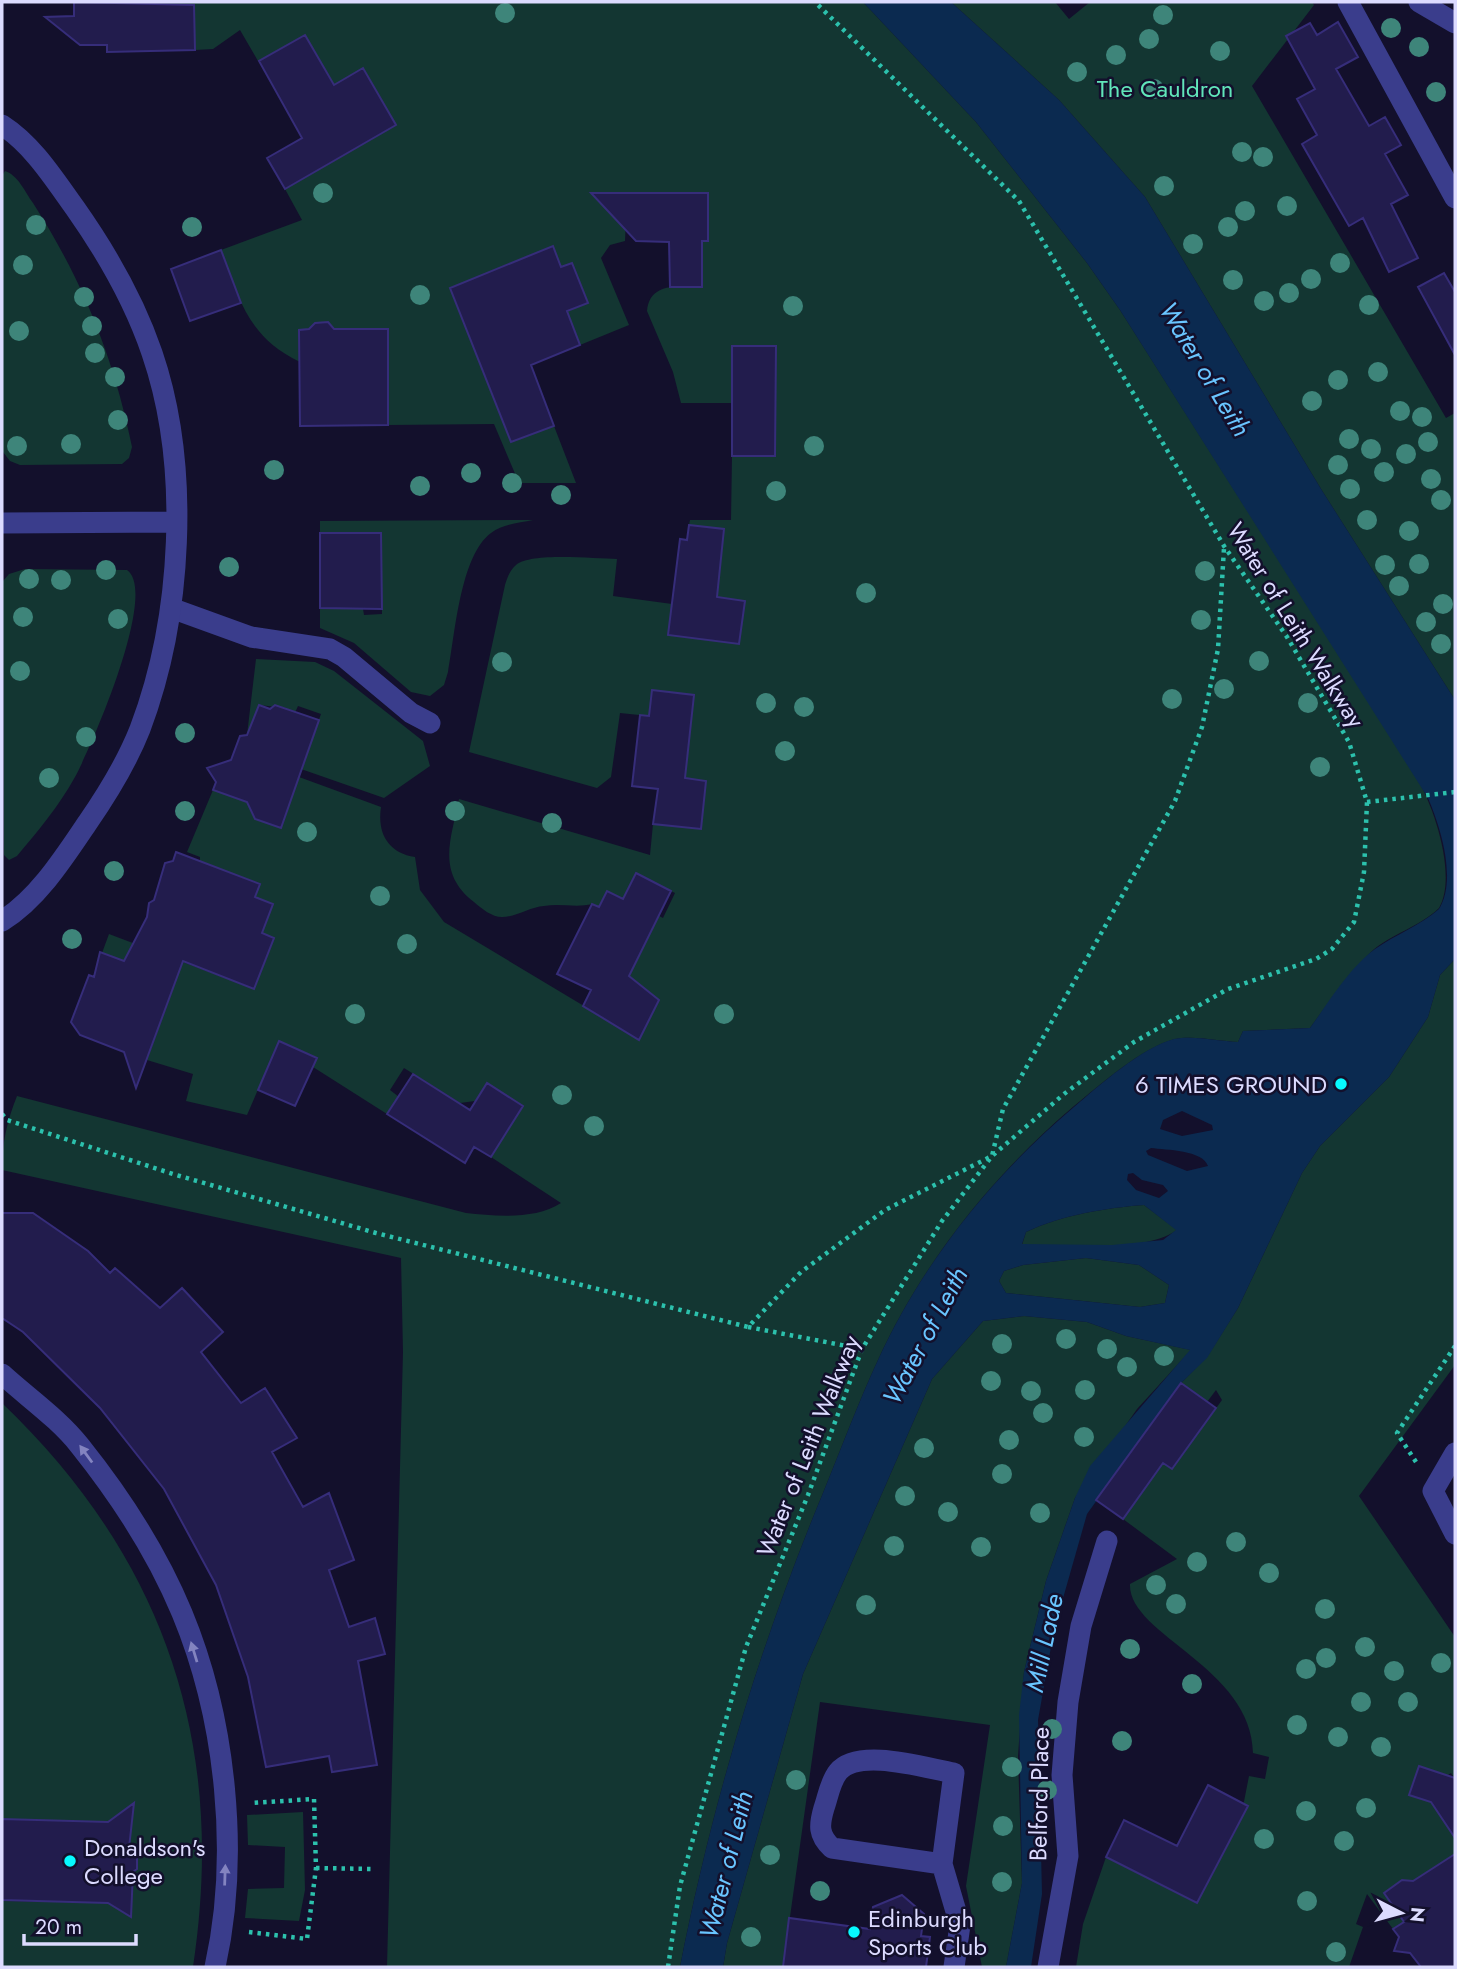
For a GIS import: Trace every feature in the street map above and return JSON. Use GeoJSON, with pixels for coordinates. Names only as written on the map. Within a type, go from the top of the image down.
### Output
{"type":"FeatureCollection","features":[{"type":"Feature","properties":{"kind":"street"},"geometry":{"type":"LineString","coordinates":[[1348,2],[1455,198]]}},
{"type":"Feature","properties":{"kind":"street"},"geometry":{"type":"LineString","coordinates":[[1419,2],[1455,23]]}},
{"type":"Feature","properties":{"kind":"street"},"geometry":{"type":"LineString","coordinates":[[2,125],[30,150],[81,217],[120,282],[144,333],[157,368],[167,415],[176,522],[171,608],[151,694],[126,758],[104,799],[62,859],[32,895],[2,921]]}},
{"type":"Feature","properties":{"kind":"street"},"geometry":{"type":"LineString","coordinates":[[2,523],[176,522]]}},
{"type":"Feature","properties":{"kind":"street"},"geometry":{"type":"LineString","coordinates":[[171,608],[251,637],[330,649],[344,657],[411,713],[430,723]]}},
{"type":"Feature","properties":{"kind":"street"},"geometry":{"type":"LineString","coordinates":[[2,1374],[78,1443],[136,1522],[182,1613],[211,1706],[227,1804],[223,1929],[215,1967]]}},
{"type":"Feature","properties":{"kind":"street"},"geometry":{"type":"LineString","coordinates":[[1455,1453],[1433,1490],[1455,1534]]}},
{"type":"Feature","properties":{"kind":"street","name":"Belford Place"},"geometry":{"type":"LineString","coordinates":[[1048,1967],[1068,1856],[1062,1775],[1068,1702],[1081,1626],[1107,1541]]}},
{"type":"Feature","properties":{"kind":"street"},"geometry":{"type":"LineString","coordinates":[[942,1864],[832,1848],[825,1842],[819,1825],[833,1780],[839,1771],[847,1764],[868,1759],[954,1773],[942,1864],[960,1925],[954,1967]]}},
{"type":"Feature","properties":{"kind":"path","name":"Water of Leith Walkway"},"geometry":{"type":"LineString","coordinates":[[668,1967],[680,1886],[746,1647],[808,1495],[862,1349],[942,1221],[992,1156],[1064,1094],[1135,1042],[1228,989],[1316,959],[1332,949],[1354,922],[1364,872],[1367,803],[1349,742],[1332,708],[1224,546],[1020,201],[815,2]]}},
{"type":"Feature","properties":{"kind":"path"},"geometry":{"type":"LineString","coordinates":[[748,1327],[802,1272],[885,1210],[992,1156],[1003,1109],[1175,801],[1202,727],[1219,649],[1224,546]]}},
{"type":"Feature","properties":{"kind":"path"},"geometry":{"type":"LineString","coordinates":[[1367,803],[1455,792]]}},
{"type":"Feature","properties":{"kind":"path"},"geometry":{"type":"LineString","coordinates":[[2,1114],[7,1120],[173,1174],[376,1233],[748,1327],[862,1349]]}},
{"type":"Feature","properties":{"kind":"path"},"geometry":{"type":"LineString","coordinates":[[1402,1439],[1397,1433],[1455,1346]]}},
{"type":"Feature","properties":{"kind":"path"},"geometry":{"type":"LineString","coordinates":[[223,1929],[307,1939],[316,1868],[314,1799],[227,1804]]}},
{"type":"Feature","properties":{"kind":"path"},"geometry":{"type":"LineString","coordinates":[[316,1868],[373,1869]]}},
{"type":"Feature","properties":{"kind":"green space"},"geometry":{"type":"Polygon","coordinates":[[[140,2],[863,2],[976,122],[1087,263],[1120,310],[1417,778],[1431,807],[1442,843],[1446,879],[1439,908],[1371,952],[1310,1028],[1243,1031],[1238,1042],[1182,1038],[1149,1050],[1074,1106],[1015,1161],[962,1222],[938,1255],[896,1324],[871,1376],[778,1609],[722,1786],[680,1967],[387,1967],[403,1352],[401,1258],[2,1170],[2,1160],[10,1114],[17,1096],[466,1213],[502,1216],[527,1214],[561,1203],[491,1157],[487,1083],[475,1101],[460,1103],[404,1068],[390,1090],[399,1097],[387,1114],[313,1067],[316,1057],[279,1041],[247,1115],[186,1101],[193,1074],[147,1060],[176,981],[102,953],[109,934],[254,989],[274,939],[262,933],[255,897],[259,884],[200,861],[200,857],[187,852],[213,790],[254,804],[299,777],[381,807],[381,825],[386,840],[398,851],[415,857],[420,890],[444,922],[639,1039],[619,996],[659,916],[663,918],[675,893],[636,874],[623,899],[607,891],[599,907],[592,904],[550,905],[507,917],[495,916],[474,902],[454,879],[450,867],[450,842],[459,799],[650,855],[653,824],[701,829],[706,781],[685,778],[649,716],[620,713],[611,777],[597,788],[469,752],[505,585],[512,569],[524,561],[549,557],[617,559],[613,596],[672,604],[669,635],[739,644],[744,601],[715,597],[724,529],[689,525],[690,520],[731,520],[732,456],[775,456],[776,346],[733,346],[732,403],[681,403],[673,372],[647,311],[649,301],[660,290],[702,287],[702,241],[708,241],[607,199],[607,211],[612,216],[626,217],[625,241],[610,245],[601,258],[629,325],[580,345],[567,311],[572,263],[561,267],[553,247],[502,267],[476,297],[469,280],[450,288],[511,442],[554,426],[576,483],[519,483],[494,424],[388,425],[388,329],[333,329],[328,322],[315,323],[311,329],[299,330],[300,362],[282,352],[257,329],[241,301],[221,250],[302,220],[285,189],[396,125],[334,85],[305,35],[258,61],[240,30],[213,49],[195,50],[194,5],[141,6],[140,2]]]}},
{"type":"Feature","properties":{"kind":"green space","name":"The Cauldron"},"geometry":{"type":"Polygon","coordinates":[[[951,2],[1055,2],[1069,19],[1090,2],[1312,2],[1314,5],[1252,86],[1446,418],[1455,413],[1455,700],[1321,489],[1145,197],[1059,100],[951,2]]]}},
{"type":"Feature","properties":{"kind":"green space"},"geometry":{"type":"Polygon","coordinates":[[[5,171],[21,184],[51,232],[94,320],[116,382],[132,447],[129,458],[122,464],[20,465],[10,461],[3,452],[2,176],[5,171]]]}},
{"type":"Feature","properties":{"kind":"green space"},"geometry":{"type":"Polygon","coordinates":[[[533,520],[511,524],[491,533],[472,559],[460,597],[448,672],[444,685],[430,696],[411,692],[354,643],[320,628],[320,608],[363,609],[364,615],[382,614],[381,533],[320,533],[320,521],[533,520]]]}},
{"type":"Feature","properties":{"kind":"green space"},"geometry":{"type":"Polygon","coordinates":[[[25,569],[127,570],[135,584],[135,608],[119,671],[83,761],[69,788],[48,818],[17,856],[9,860],[4,855],[3,581],[9,574],[25,569]]]}},
{"type":"Feature","properties":{"kind":"green space"},"geometry":{"type":"Polygon","coordinates":[[[256,659],[315,662],[334,671],[423,741],[430,766],[384,798],[301,769],[321,714],[298,706],[293,717],[286,708],[259,705],[247,735],[256,659]]]}},
{"type":"Feature","properties":{"kind":"green space"},"geometry":{"type":"Polygon","coordinates":[[[1455,959],[1455,1365],[1359,1496],[1455,1637],[1455,1779],[1451,1773],[1433,1785],[1446,1804],[1437,1811],[1455,1838],[1455,1854],[1413,1881],[1402,1880],[1390,1888],[1387,1898],[1410,1918],[1393,1929],[1367,1894],[1356,1924],[1363,1927],[1349,1967],[1076,1967],[1083,1924],[1106,1857],[1197,1903],[1240,1822],[1249,1776],[1265,1779],[1269,1757],[1253,1753],[1247,1723],[1233,1697],[1213,1675],[1148,1620],[1135,1602],[1130,1584],[1177,1559],[1123,1519],[1163,1463],[1172,1469],[1222,1400],[1216,1390],[1207,1402],[1181,1383],[1207,1357],[1238,1308],[1302,1173],[1320,1146],[1389,1077],[1428,1017],[1440,975],[1455,959]]]}},
{"type":"Feature","properties":{"kind":"green space"},"geometry":{"type":"Polygon","coordinates":[[[1144,1205],[1177,1230],[1162,1238],[1124,1245],[1022,1245],[1026,1232],[1054,1221],[1099,1210],[1144,1205]]]}},
{"type":"Feature","properties":{"kind":"green space"},"geometry":{"type":"Polygon","coordinates":[[[1086,1258],[1139,1265],[1169,1285],[1165,1303],[1140,1307],[1006,1293],[999,1281],[1004,1271],[1023,1265],[1086,1258]]]}},
{"type":"Feature","properties":{"kind":"green space"},"geometry":{"type":"Polygon","coordinates":[[[1024,1316],[1087,1322],[1126,1336],[1191,1350],[1137,1409],[1075,1498],[1046,1581],[1024,1672],[1018,1756],[1022,1883],[1006,1967],[982,1967],[966,1886],[990,1725],[820,1702],[783,1967],[723,1967],[727,1943],[803,1674],[932,1379],[983,1321],[1024,1316]]]}},
{"type":"Feature","properties":{"kind":"green space"},"geometry":{"type":"Polygon","coordinates":[[[2,1403],[58,1463],[105,1526],[143,1591],[171,1660],[190,1732],[200,1807],[201,1885],[193,1967],[2,1967],[2,1901],[114,1903],[126,1911],[132,1906],[132,1897],[126,1892],[131,1873],[137,1869],[137,1854],[126,1848],[133,1819],[129,1813],[122,1812],[115,1822],[2,1819],[2,1403]]]}},
{"type":"Feature","properties":{"kind":"green space"},"geometry":{"type":"Polygon","coordinates":[[[303,1812],[305,1890],[299,1921],[245,1918],[248,1889],[284,1888],[285,1847],[248,1845],[247,1815],[303,1812]]]}},
{"type":"Feature","properties":{"kind":"water"},"geometry":{"type":"Polygon","coordinates":[[[863,2],[951,2],[1059,100],[1145,197],[1321,489],[1455,700],[1455,959],[1440,975],[1428,1017],[1389,1077],[1320,1146],[1302,1173],[1238,1308],[1207,1358],[1181,1383],[1087,1514],[1054,1630],[1038,1720],[1042,1894],[1031,1967],[1006,1967],[1022,1883],[1019,1715],[1024,1672],[1046,1581],[1075,1498],[1090,1466],[1190,1350],[1126,1336],[1087,1322],[1024,1316],[983,1321],[932,1379],[803,1674],[727,1943],[723,1967],[680,1967],[722,1786],[778,1609],[871,1376],[896,1324],[938,1255],[1015,1162],[1121,1068],[1148,1050],[1174,1039],[1238,1042],[1243,1031],[1310,1028],[1340,986],[1366,957],[1439,909],[1447,884],[1442,839],[1428,798],[1120,310],[1087,263],[976,122],[863,2]],[[1182,1111],[1163,1120],[1160,1129],[1182,1136],[1213,1130],[1212,1125],[1182,1111]],[[1151,1148],[1146,1151],[1148,1155],[1187,1171],[1208,1166],[1205,1161],[1192,1154],[1151,1148]],[[1133,1173],[1128,1174],[1127,1180],[1136,1190],[1159,1198],[1168,1191],[1163,1185],[1142,1180],[1133,1173]],[[1144,1205],[1084,1213],[1040,1226],[1026,1232],[1022,1244],[1112,1245],[1163,1240],[1176,1230],[1144,1205]],[[1086,1258],[1023,1265],[1004,1271],[999,1281],[1006,1293],[1140,1307],[1165,1303],[1169,1285],[1139,1265],[1086,1258]]]}},
{"type":"Feature","properties":{"kind":"building"},"geometry":{"type":"Polygon","coordinates":[[[74,2],[194,5],[195,50],[107,52],[107,45],[80,45],[45,17],[74,16],[74,2]]]}},
{"type":"Feature","properties":{"kind":"building"},"geometry":{"type":"Polygon","coordinates":[[[1338,22],[1358,57],[1336,69],[1369,126],[1385,117],[1401,145],[1385,154],[1408,195],[1391,204],[1418,258],[1389,272],[1363,218],[1349,226],[1302,144],[1317,135],[1297,99],[1315,89],[1286,36],[1310,23],[1317,35],[1338,22]]]}},
{"type":"Feature","properties":{"kind":"building"},"geometry":{"type":"Polygon","coordinates":[[[305,35],[334,85],[363,68],[396,125],[285,189],[267,158],[302,138],[259,61],[305,35]]]}},
{"type":"Feature","properties":{"kind":"building"},"geometry":{"type":"Polygon","coordinates":[[[591,193],[708,193],[708,241],[702,241],[702,287],[670,287],[669,242],[636,241],[591,193]]]}},
{"type":"Feature","properties":{"kind":"building"},"geometry":{"type":"Polygon","coordinates":[[[553,246],[561,267],[572,263],[588,303],[567,311],[580,345],[531,365],[554,426],[511,442],[450,288],[553,246]]]}},
{"type":"Feature","properties":{"kind":"building"},"geometry":{"type":"Polygon","coordinates":[[[221,250],[241,303],[190,321],[171,269],[221,250]]]}},
{"type":"Feature","properties":{"kind":"building"},"geometry":{"type":"Polygon","coordinates":[[[1444,273],[1455,292],[1455,355],[1418,287],[1444,273]]]}},
{"type":"Feature","properties":{"kind":"building"},"geometry":{"type":"Polygon","coordinates":[[[328,322],[334,329],[388,329],[388,425],[300,426],[299,330],[309,329],[315,323],[328,322]]]}},
{"type":"Feature","properties":{"kind":"building"},"geometry":{"type":"Polygon","coordinates":[[[732,346],[776,346],[775,456],[732,456],[732,346]]]}},
{"type":"Feature","properties":{"kind":"building"},"geometry":{"type":"Polygon","coordinates":[[[689,525],[724,529],[717,597],[745,601],[739,644],[668,635],[680,539],[687,540],[689,525]]]}},
{"type":"Feature","properties":{"kind":"building"},"geometry":{"type":"Polygon","coordinates":[[[320,533],[381,533],[382,609],[320,608],[320,533]]]}},
{"type":"Feature","properties":{"kind":"building"},"geometry":{"type":"Polygon","coordinates":[[[652,690],[694,695],[685,778],[706,781],[701,829],[653,824],[658,789],[632,786],[640,715],[649,716],[652,690]]]}},
{"type":"Feature","properties":{"kind":"building"},"geometry":{"type":"Polygon","coordinates":[[[259,705],[270,709],[275,705],[319,720],[281,828],[255,819],[247,802],[213,790],[216,782],[207,768],[231,760],[240,736],[247,735],[259,705]]]}},
{"type":"Feature","properties":{"kind":"building"},"geometry":{"type":"Polygon","coordinates":[[[176,852],[260,884],[255,897],[273,904],[262,933],[274,938],[254,989],[183,961],[136,1088],[124,1052],[80,1035],[71,1022],[89,975],[94,977],[100,952],[124,961],[147,917],[149,903],[154,900],[165,863],[173,861],[176,852]]]}},
{"type":"Feature","properties":{"kind":"building"},"geometry":{"type":"Polygon","coordinates":[[[636,873],[671,891],[629,976],[659,1000],[639,1040],[583,1006],[591,990],[557,974],[592,904],[599,907],[607,891],[623,899],[636,873]]]}},
{"type":"Feature","properties":{"kind":"building"},"geometry":{"type":"Polygon","coordinates":[[[279,1041],[317,1058],[295,1106],[258,1090],[279,1041]]]}},
{"type":"Feature","properties":{"kind":"building"},"geometry":{"type":"Polygon","coordinates":[[[413,1074],[470,1110],[487,1083],[523,1106],[491,1157],[474,1147],[465,1163],[387,1114],[413,1074]]]}},
{"type":"Feature","properties":{"kind":"building"},"geometry":{"type":"Polygon","coordinates":[[[2,1213],[33,1213],[88,1251],[110,1273],[115,1268],[160,1308],[182,1288],[223,1332],[201,1352],[241,1403],[265,1388],[297,1438],[272,1452],[303,1507],[329,1493],[354,1560],[329,1570],[349,1627],[375,1618],[385,1654],[358,1661],[377,1765],[332,1772],[329,1756],[266,1767],[248,1677],[216,1585],[164,1489],[100,1408],[23,1332],[2,1318],[2,1213]]]}},
{"type":"Feature","properties":{"kind":"building"},"geometry":{"type":"Polygon","coordinates":[[[1181,1383],[1216,1408],[1172,1469],[1163,1463],[1123,1519],[1096,1500],[1181,1383]]]}},
{"type":"Feature","properties":{"kind":"building"},"geometry":{"type":"Polygon","coordinates":[[[1419,1766],[1455,1778],[1455,1838],[1431,1802],[1409,1795],[1419,1766]]]}},
{"type":"Feature","properties":{"kind":"building"},"geometry":{"type":"Polygon","coordinates":[[[1208,1785],[1248,1806],[1197,1903],[1106,1857],[1124,1820],[1177,1846],[1208,1785]]]}},
{"type":"Feature","properties":{"kind":"building","name":"Donaldson's College"},"geometry":{"type":"Polygon","coordinates":[[[134,1803],[129,1848],[137,1854],[137,1869],[133,1872],[131,1917],[108,1903],[2,1900],[2,1819],[108,1822],[134,1803]]]}},
{"type":"Feature","properties":{"kind":"building"},"geometry":{"type":"Polygon","coordinates":[[[1455,1854],[1455,1967],[1421,1967],[1410,1953],[1394,1951],[1399,1937],[1393,1929],[1404,1922],[1384,1893],[1402,1880],[1413,1881],[1455,1854]]]}},
{"type":"Feature","properties":{"kind":"building","name":"Edinburgh Sports Club"},"geometry":{"type":"Polygon","coordinates":[[[902,1895],[924,1914],[921,1936],[930,1937],[926,1967],[783,1967],[789,1918],[870,1929],[873,1907],[902,1895]]]}},
{"type":"Feature","properties":{"kind":"place","name":"6 TIMES GROUND"},"geometry":{"type":"Point","coordinates":[1341,1084]}},
{"type":"Feature","properties":{"kind":"place","name":"Donaldson's College"},"geometry":{"type":"Point","coordinates":[70,1861]}},
{"type":"Feature","properties":{"kind":"place","name":"Edinburgh Sports Club"},"geometry":{"type":"Point","coordinates":[854,1932]}},
{"type":"Feature","properties":{"kind":"water label","name":"Water of Leith"},"geometry":{"type":"Point","coordinates":[1205,369]}},
{"type":"Feature","properties":{"kind":"water label","name":"Water of Leith"},"geometry":{"type":"Point","coordinates":[925,1336]}},
{"type":"Feature","properties":{"kind":"water label","name":"Mill Lade"},"geometry":{"type":"Point","coordinates":[1044,1643]}},
{"type":"Feature","properties":{"kind":"water label","name":"Water of Leith"},"geometry":{"type":"Point","coordinates":[726,1865]}}]}
